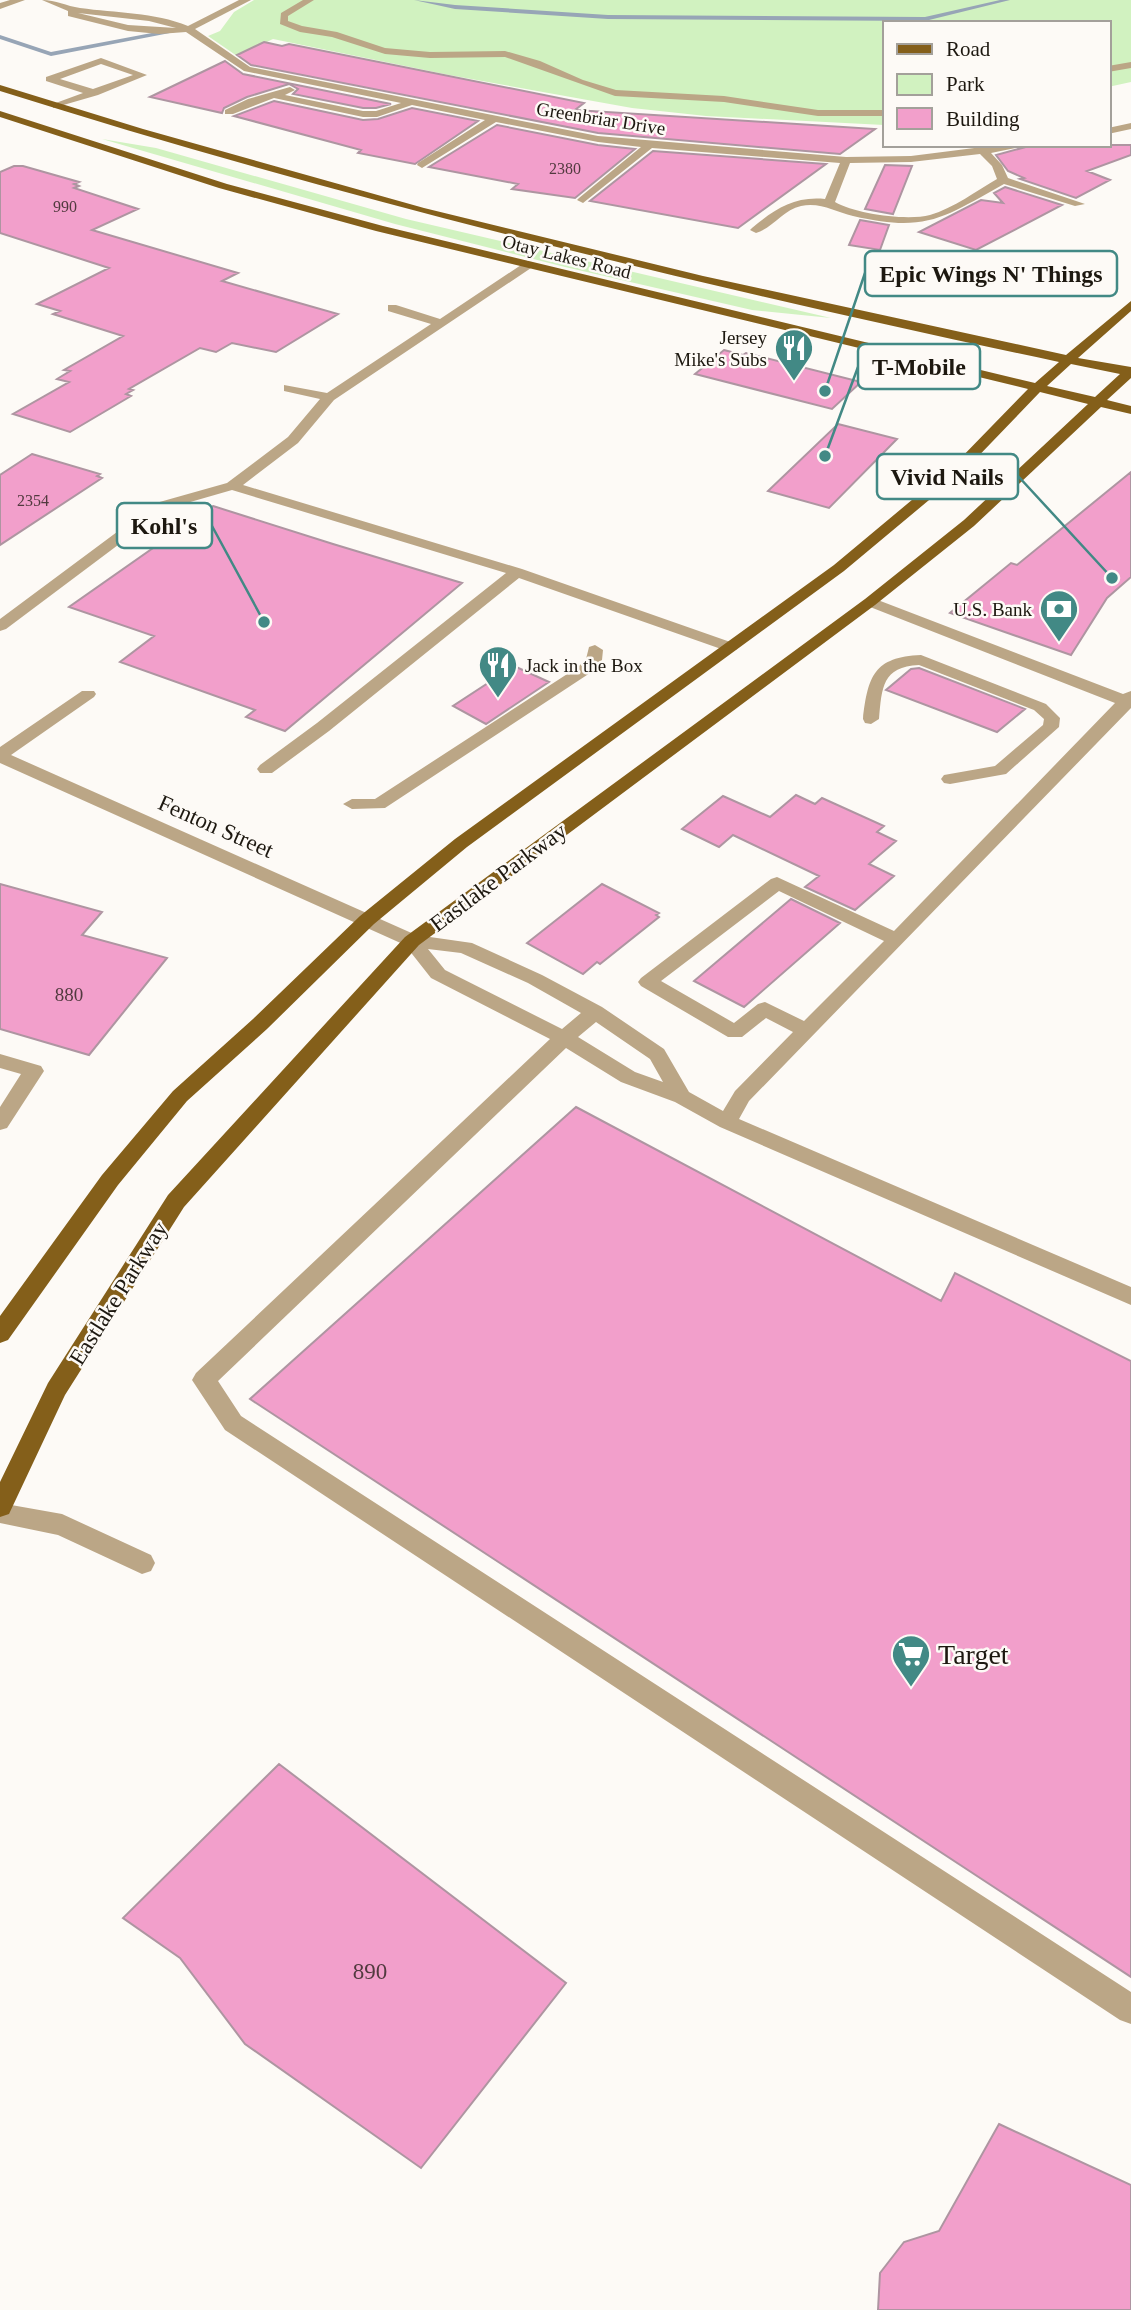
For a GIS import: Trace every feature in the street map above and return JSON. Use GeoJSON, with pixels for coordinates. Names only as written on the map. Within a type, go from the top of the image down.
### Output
{"type":"FeatureCollection","features":[{"type":"Feature","properties":{"kind":"main road","name":"Otay Lakes Road"},"geometry":{"type":"LineString","coordinates":[[0,88],[258,168],[419,211],[612,259],[1130,372]]}},
{"type":"Feature","properties":{"kind":"main road","name":"Otay Lakes Road"},"geometry":{"type":"LineString","coordinates":[[0,114],[223,186],[528,266],[1131,410]]}},
{"type":"Feature","properties":{"kind":"main road","name":"Eastlake Parkway"},"geometry":{"type":"LineString","coordinates":[[0,1334],[110,1180],[180,1096],[260,1024],[367,920],[461,843],[839,568],[940,484],[1038,387],[1131,305]]}},
{"type":"Feature","properties":{"kind":"main road","name":"Eastlake Parkway"},"geometry":{"type":"LineString","coordinates":[[0,1507],[56,1390],[176,1201],[412,941],[870,602],[970,523],[1130,372]]}},
{"type":"Feature","properties":{"kind":"street"},"geometry":{"type":"LineString","coordinates":[[0,6],[20,0]]}},
{"type":"Feature","properties":{"kind":"street"},"geometry":{"type":"LineString","coordinates":[[47,0],[69,8],[187,29],[246,0]]}},
{"type":"Feature","properties":{"kind":"street"},"geometry":{"type":"LineString","coordinates":[[69,8],[87,0]]}},
{"type":"Feature","properties":{"kind":"street"},"geometry":{"type":"LineString","coordinates":[[309,0],[284,15],[283,22],[300,29],[334,34],[374,49],[430,55],[505,54],[537,63],[597,88],[640,96],[724,99],[818,113],[883,113]]}},
{"type":"Feature","properties":{"kind":"street","name":"Greenbriar Drive"},"geometry":{"type":"LineString","coordinates":[[187,29],[234,63],[247,69],[598,139],[846,160],[911,159],[1008,147]]}},
{"type":"Feature","properties":{"kind":"street"},"geometry":{"type":"LineString","coordinates":[[57,106],[118,84],[142,75],[101,61],[50,79],[93,93]]}},
{"type":"Feature","properties":{"kind":"street"},"geometry":{"type":"LineString","coordinates":[[1110,69],[1131,65]]}},
{"type":"Feature","properties":{"kind":"street"},"geometry":{"type":"LineString","coordinates":[[229,112],[252,101],[278,96],[308,82]]}},
{"type":"Feature","properties":{"kind":"street"},"geometry":{"type":"LineString","coordinates":[[278,96],[363,114],[377,114],[410,103]]}},
{"type":"Feature","properties":{"kind":"street"},"geometry":{"type":"LineString","coordinates":[[422,164],[493,119]]}},
{"type":"Feature","properties":{"kind":"street"},"geometry":{"type":"LineString","coordinates":[[1110,131],[1131,126]]}},
{"type":"Feature","properties":{"kind":"street"},"geometry":{"type":"LineString","coordinates":[[583,200],[650,145]]}},
{"type":"Feature","properties":{"kind":"street"},"geometry":{"type":"LineString","coordinates":[[982,150],[997,166],[1003,180]]}},
{"type":"Feature","properties":{"kind":"street"},"geometry":{"type":"LineString","coordinates":[[829,203],[846,160]]}},
{"type":"Feature","properties":{"kind":"street"},"geometry":{"type":"LineString","coordinates":[[756,230],[789,205],[806,200],[829,203],[844,212],[862,215],[932,218],[1003,180],[1079,204]]}},
{"type":"Feature","properties":{"kind":"street"},"geometry":{"type":"LineString","coordinates":[[0,626],[161,506],[232,486],[293,440],[329,397],[528,266]]}},
{"type":"Feature","properties":{"kind":"street"},"geometry":{"type":"LineString","coordinates":[[392,308],[441,324]]}},
{"type":"Feature","properties":{"kind":"street"},"geometry":{"type":"LineString","coordinates":[[289,387],[329,397]]}},
{"type":"Feature","properties":{"kind":"street"},"geometry":{"type":"LineString","coordinates":[[232,486],[517,572],[730,647]]}},
{"type":"Feature","properties":{"kind":"street"},"geometry":{"type":"LineString","coordinates":[[266,769],[334,719],[517,572]]}},
{"type":"Feature","properties":{"kind":"street"},"geometry":{"type":"LineString","coordinates":[[727,1122],[742,1096],[1130,700],[870,602]]}},
{"type":"Feature","properties":{"kind":"street"},"geometry":{"type":"LineString","coordinates":[[352,804],[379,804],[584,670],[594,660],[595,650]]}},
{"type":"Feature","properties":{"kind":"street"},"geometry":{"type":"LineString","coordinates":[[871,719],[876,682],[888,664],[903,660],[921,660],[1040,708],[1052,718],[1051,727],[1000,770],[950,779]]}},
{"type":"Feature","properties":{"kind":"street"},"geometry":{"type":"LineString","coordinates":[[0,756],[88,694]]}},
{"type":"Feature","properties":{"kind":"street","name":"Fenton Street"},"geometry":{"type":"LineString","coordinates":[[0,756],[412,941]]}},
{"type":"Feature","properties":{"kind":"street"},"geometry":{"type":"LineString","coordinates":[[807,1031],[765,1009],[736,1032],[648,982],[777,883],[897,940]]}},
{"type":"Feature","properties":{"kind":"street"},"geometry":{"type":"LineString","coordinates":[[412,941],[465,947],[535,979],[595,1012],[657,1054],[682,1097]]}},
{"type":"Feature","properties":{"kind":"street"},"geometry":{"type":"LineString","coordinates":[[412,941],[438,974],[564,1038],[628,1077],[682,1097],[727,1122],[1131,1296]]}},
{"type":"Feature","properties":{"kind":"street"},"geometry":{"type":"LineString","coordinates":[[595,1012],[564,1038],[531,1073],[204,1380],[233,1423],[1131,2009]]}},
{"type":"Feature","properties":{"kind":"street"},"geometry":{"type":"LineString","coordinates":[[0,1061],[34,1071],[0,1123]]}},
{"type":"Feature","properties":{"kind":"street"},"geometry":{"type":"LineString","coordinates":[[0,1513],[62,1525],[142,1563]]}},
{"type":"Feature","properties":{"kind":"green space"},"geometry":{"type":"Polygon","coordinates":[[[254,0],[1131,0],[1131,82],[1110,87],[1110,21],[883,21],[883,125],[706,116],[632,108],[449,75],[273,39],[237,56],[208,36],[220,31],[234,12],[254,0]]]}},
{"type":"Feature","properties":{"kind":"green space"},"geometry":{"type":"Polygon","coordinates":[[[102,139],[156,148],[406,219],[831,318],[752,310],[565,267],[395,224],[102,139]]]}},
{"type":"Feature","properties":{"kind":"building"},"geometry":{"type":"Polygon","coordinates":[[[264,42],[282,46],[289,44],[584,103],[575,110],[875,129],[840,154],[598,133],[251,65],[237,55],[264,42]]]}},
{"type":"Feature","properties":{"kind":"building"},"geometry":{"type":"Polygon","coordinates":[[[225,61],[243,74],[391,104],[363,108],[293,94],[298,89],[289,84],[247,97],[224,108],[222,113],[150,97],[225,61]]]}},
{"type":"Feature","properties":{"kind":"building"},"geometry":{"type":"Polygon","coordinates":[[[274,101],[363,120],[378,119],[412,108],[478,121],[415,164],[358,153],[361,150],[234,116],[274,101]]]}},
{"type":"Feature","properties":{"kind":"building"},"geometry":{"type":"Polygon","coordinates":[[[497,125],[598,145],[635,149],[575,198],[512,189],[518,184],[429,167],[497,125]]]}},
{"type":"Feature","properties":{"kind":"building"},"geometry":{"type":"Polygon","coordinates":[[[1131,145],[1131,155],[1087,171],[1110,180],[1076,198],[1020,179],[1024,178],[1008,171],[996,155],[1026,147],[1131,145]]]}},
{"type":"Feature","properties":{"kind":"building"},"geometry":{"type":"Polygon","coordinates":[[[653,151],[826,164],[738,228],[590,201],[653,151]]]}},
{"type":"Feature","properties":{"kind":"building"},"geometry":{"type":"Polygon","coordinates":[[[885,165],[912,166],[893,214],[865,209],[885,165]]]}},
{"type":"Feature","properties":{"kind":"building"},"geometry":{"type":"Polygon","coordinates":[[[14,166],[23,166],[79,182],[74,184],[79,186],[74,188],[138,209],[92,230],[238,273],[222,281],[338,314],[276,352],[232,343],[216,352],[200,348],[129,389],[133,390],[126,394],[131,396],[70,432],[13,414],[69,382],[57,379],[70,371],[64,370],[123,336],[53,314],[60,311],[37,304],[109,268],[0,233],[0,172],[14,166]]]}},
{"type":"Feature","properties":{"kind":"building"},"geometry":{"type":"Polygon","coordinates":[[[1005,187],[1062,205],[976,250],[919,232],[981,200],[1003,203],[994,193],[1005,187]]]}},
{"type":"Feature","properties":{"kind":"building"},"geometry":{"type":"Polygon","coordinates":[[[860,220],[889,225],[880,250],[849,245],[860,220]]]}},
{"type":"Feature","properties":{"kind":"building"},"geometry":{"type":"Polygon","coordinates":[[[724,350],[861,382],[832,409],[695,374],[724,350]]]}},
{"type":"Feature","properties":{"kind":"building"},"geometry":{"type":"Polygon","coordinates":[[[838,424],[897,439],[829,508],[768,491],[838,424]]]}},
{"type":"Feature","properties":{"kind":"building"},"geometry":{"type":"Polygon","coordinates":[[[32,454],[100,474],[97,476],[102,478],[0,545],[0,475],[32,454]]]}},
{"type":"Feature","properties":{"kind":"building"},"geometry":{"type":"Polygon","coordinates":[[[1131,472],[1131,577],[1107,598],[1071,655],[950,613],[1011,563],[1017,565],[1131,472]]]}},
{"type":"Feature","properties":{"kind":"building"},"geometry":{"type":"Polygon","coordinates":[[[213,506],[462,583],[285,731],[246,717],[255,710],[120,662],[154,636],[69,607],[213,506]]]}},
{"type":"Feature","properties":{"kind":"building"},"geometry":{"type":"Polygon","coordinates":[[[514,666],[549,682],[486,724],[453,706],[514,666]]]}},
{"type":"Feature","properties":{"kind":"building"},"geometry":{"type":"Polygon","coordinates":[[[919,668],[1025,709],[997,732],[886,690],[911,669],[919,668]]]}},
{"type":"Feature","properties":{"kind":"building"},"geometry":{"type":"Polygon","coordinates":[[[796,795],[815,804],[822,798],[884,826],[877,832],[896,841],[869,864],[894,876],[855,910],[805,887],[819,876],[733,835],[719,847],[682,829],[723,796],[770,817],[796,795]]]}},
{"type":"Feature","properties":{"kind":"building"},"geometry":{"type":"Polygon","coordinates":[[[0,884],[102,912],[82,935],[167,958],[89,1055],[0,1029],[0,884]]]}},
{"type":"Feature","properties":{"kind":"building"},"geometry":{"type":"Polygon","coordinates":[[[602,884],[659,913],[656,915],[659,917],[600,964],[597,962],[583,974],[527,943],[602,884]]]}},
{"type":"Feature","properties":{"kind":"building"},"geometry":{"type":"Polygon","coordinates":[[[791,899],[840,923],[744,1007],[694,981],[791,899]]]}},
{"type":"Feature","properties":{"kind":"building","name":"Target"},"geometry":{"type":"Polygon","coordinates":[[[576,1107],[941,1301],[955,1273],[1131,1361],[1131,1977],[250,1399],[576,1107]]]}},
{"type":"Feature","properties":{"kind":"building"},"geometry":{"type":"Polygon","coordinates":[[[279,1764],[566,1983],[421,2168],[245,2044],[180,1958],[123,1918],[279,1764]]]}},
{"type":"Feature","properties":{"kind":"building"},"geometry":{"type":"Polygon","coordinates":[[[999,2124],[1131,2185],[1131,2310],[878,2310],[880,2273],[904,2242],[939,2231],[999,2124]]]}},
{"type":"Feature","properties":{"kind":"waterway"},"geometry":{"type":"LineString","coordinates":[[417,0],[455,7],[608,17],[925,19],[1007,0]]}},
{"type":"Feature","properties":{"kind":"waterway"},"geometry":{"type":"LineString","coordinates":[[0,37],[51,54],[173,31]]}},
{"type":"Feature","properties":{"kind":"place","name":"Jersey Mike's Subs"},"geometry":{"type":"Point","coordinates":[794,382]}},
{"type":"Feature","properties":{"kind":"place","name":"Epic Wings N' Things"},"geometry":{"type":"Point","coordinates":[825,391]}},
{"type":"Feature","properties":{"kind":"place","name":"T-Mobile"},"geometry":{"type":"Point","coordinates":[825,456]}},
{"type":"Feature","properties":{"kind":"place","name":"Vivid Nails"},"geometry":{"type":"Point","coordinates":[1112,578]}},
{"type":"Feature","properties":{"kind":"place","name":"Kohl's"},"geometry":{"type":"Point","coordinates":[264,622]}},
{"type":"Feature","properties":{"kind":"place","name":"U.S. Bank"},"geometry":{"type":"Point","coordinates":[1059,643]}},
{"type":"Feature","properties":{"kind":"place","name":"Jack in the Box"},"geometry":{"type":"Point","coordinates":[498,699]}},
{"type":"Feature","properties":{"kind":"place","name":"Target"},"geometry":{"type":"Point","coordinates":[911,1688]}}]}
